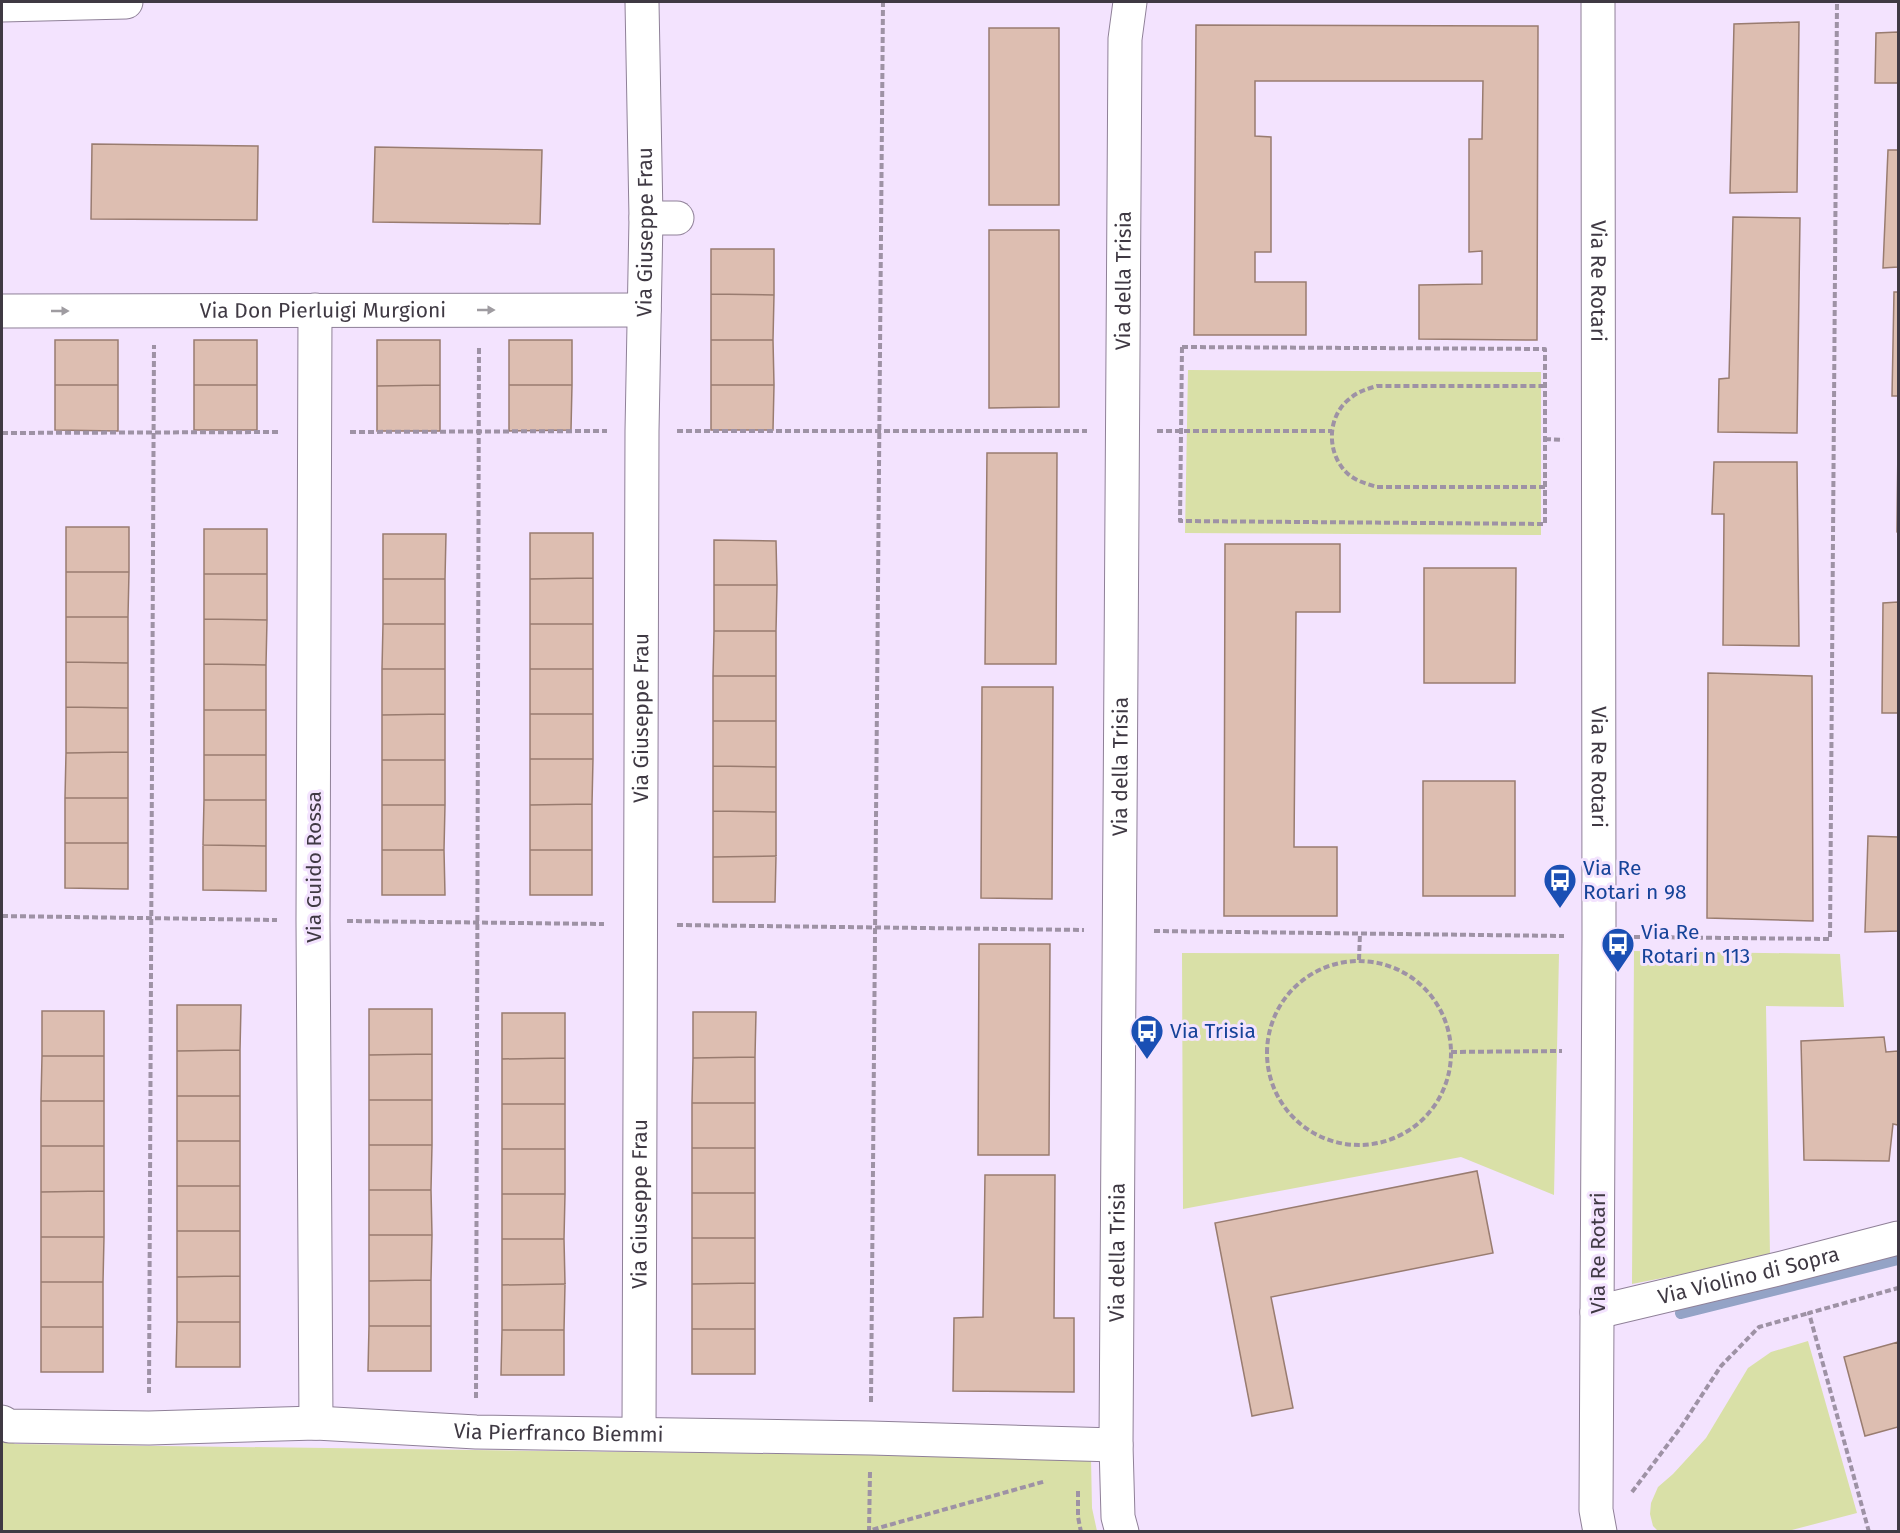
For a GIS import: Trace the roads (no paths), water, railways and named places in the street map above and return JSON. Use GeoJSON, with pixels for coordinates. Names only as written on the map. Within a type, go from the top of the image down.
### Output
{"type":"FeatureCollection","features":[{"type":"Feature","properties":{"kind":"street"},"geometry":{"type":"LineString","coordinates":[[2,5],[126,2]]}},
{"type":"Feature","properties":{"kind":"street","name":"Via Giuseppe Frau"},"geometry":{"type":"LineString","coordinates":[[639,1434],[644,310],[661,218],[642,2]]}},
{"type":"Feature","properties":{"kind":"street","name":"Via della Trisia"},"geometry":{"type":"LineString","coordinates":[[1122,1532],[1118,1517],[1116,1445],[1125,51],[1130,2]]}},
{"type":"Feature","properties":{"kind":"street","name":"Via Re Rotari"},"geometry":{"type":"LineString","coordinates":[[1598,2],[1599,1051],[1596,1510],[1600,1532]]}},
{"type":"Feature","properties":{"kind":"street","name":"Via Guido Rossa"},"geometry":{"type":"LineString","coordinates":[[315,310],[313,920],[316,1423]]}},
{"type":"Feature","properties":{"kind":"street","name":"Via Don Pierluigi Murgioni"},"geometry":{"type":"LineString","coordinates":[[2,311],[644,310]]}},
{"type":"Feature","properties":{"kind":"street","name":"Via Violino di Sopra"},"geometry":{"type":"LineString","coordinates":[[1598,1312],[1899,1238]]}},
{"type":"Feature","properties":{"kind":"street","name":"Via Pierfranco Biemmi"},"geometry":{"type":"LineString","coordinates":[[2,1422],[9,1426],[149,1428],[316,1423],[476,1432],[870,1438],[1116,1445]]}},
{"type":"Feature","properties":{"kind":"waterway"},"geometry":{"type":"LineString","coordinates":[[1681,1313],[1898,1259]]}},
{"type":"Feature","properties":{"kind":"place","name":"Via Re Rotari n 98"},"geometry":{"type":"Point","coordinates":[1560,909]}},
{"type":"Feature","properties":{"kind":"place","name":"Via Re Rotari n 113"},"geometry":{"type":"Point","coordinates":[1618,973]}},
{"type":"Feature","properties":{"kind":"place","name":"Via Trisia"},"geometry":{"type":"Point","coordinates":[1147,1060]}}]}
